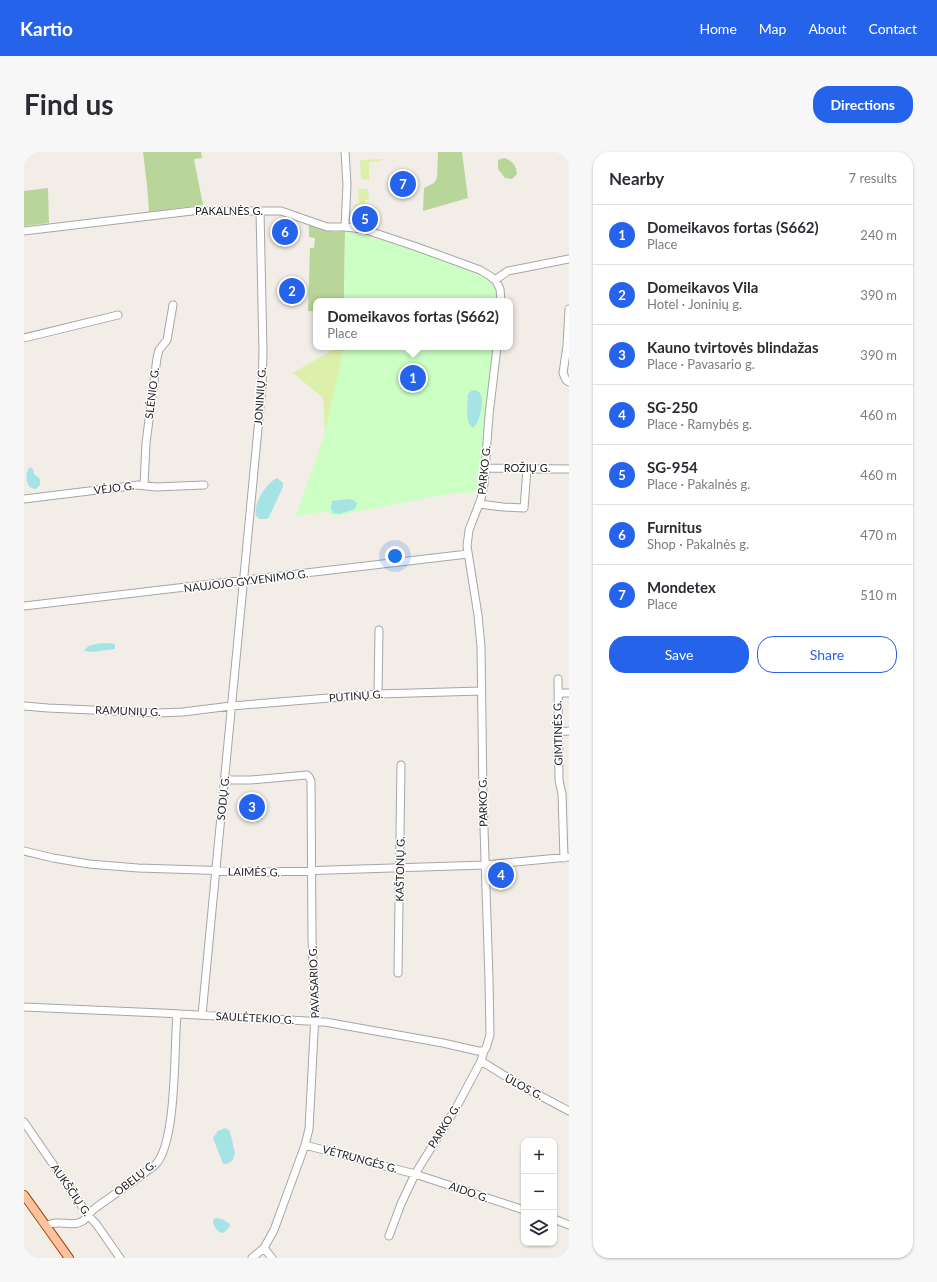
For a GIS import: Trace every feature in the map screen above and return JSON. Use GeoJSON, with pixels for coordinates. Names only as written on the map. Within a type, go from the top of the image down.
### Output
{"type":"FeatureCollection","features":[{"type":"Feature","properties":{"kind":"main road"},"geometry":{"type":"LineString","coordinates":[[24,1195],[69,1258]]}},
{"type":"Feature","properties":{"kind":"street"},"geometry":{"type":"LineString","coordinates":[[345,152],[345,226]]}},
{"type":"Feature","properties":{"kind":"street","name":"PAKALNĖS G."},"geometry":{"type":"LineString","coordinates":[[24,231],[192,211],[260,211],[288,213],[327,227],[345,226],[363,229],[480,270],[495,280]]}},
{"type":"Feature","properties":{"kind":"street","name":"JONINIŲ G."},"geometry":{"type":"LineString","coordinates":[[244,581],[262,375],[263,351],[260,211]]}},
{"type":"Feature","properties":{"kind":"street"},"geometry":{"type":"LineString","coordinates":[[501,298],[499,287],[495,280],[502,274],[508,271],[569,259]]}},
{"type":"Feature","properties":{"kind":"street","name":"SLĖNIO G."},"geometry":{"type":"LineString","coordinates":[[144,486],[146,443],[157,358],[159,350],[167,340],[173,305]]}},
{"type":"Feature","properties":{"kind":"street"},"geometry":{"type":"LineString","coordinates":[[569,309],[567,346],[563,373],[566,380],[569,382]]}},
{"type":"Feature","properties":{"kind":"street"},"geometry":{"type":"LineString","coordinates":[[24,338],[118,315]]}},
{"type":"Feature","properties":{"kind":"street","name":"PARKO G."},"geometry":{"type":"LineString","coordinates":[[388,1236],[400,1204],[415,1174],[450,1120],[481,1061],[490,1032],[479,627],[468,554],[468,534],[483,492],[488,427],[497,350]]}},
{"type":"Feature","properties":{"kind":"street","name":"ROŽIŲ G."},"geometry":{"type":"LineString","coordinates":[[486,468],[569,468]]}},
{"type":"Feature","properties":{"kind":"street"},"geometry":{"type":"LineString","coordinates":[[479,504],[503,508],[524,508],[527,469]]}},
{"type":"Feature","properties":{"kind":"street","name":"VĖJO G."},"geometry":{"type":"LineString","coordinates":[[24,499],[144,486],[204,485]]}},
{"type":"Feature","properties":{"kind":"street","name":"NAUJOJO GYVENIMO G."},"geometry":{"type":"LineString","coordinates":[[24,606],[468,554]]}},
{"type":"Feature","properties":{"kind":"street","name":"SODŲ G."},"geometry":{"type":"LineString","coordinates":[[202,1015],[244,581]]}},
{"type":"Feature","properties":{"kind":"street"},"geometry":{"type":"LineString","coordinates":[[378,694],[379,630]]}},
{"type":"Feature","properties":{"kind":"street","name":"GIMTINĖS G."},"geometry":{"type":"LineString","coordinates":[[558,680],[559,780],[566,816],[566,857]]}},
{"type":"Feature","properties":{"kind":"street","name":"PUTINŲ G."},"geometry":{"type":"LineString","coordinates":[[231,706],[378,694],[481,691]]}},
{"type":"Feature","properties":{"kind":"street"},"geometry":{"type":"LineString","coordinates":[[558,693],[569,693]]}},
{"type":"Feature","properties":{"kind":"street","name":"RAMUNIŲ G."},"geometry":{"type":"LineString","coordinates":[[24,706],[156,713],[183,712],[231,706]]}},
{"type":"Feature","properties":{"kind":"street"},"geometry":{"type":"LineString","coordinates":[[558,732],[569,731]]}},
{"type":"Feature","properties":{"kind":"street","name":"KAŠTONŲ G."},"geometry":{"type":"LineString","coordinates":[[398,973],[401,765]]}},
{"type":"Feature","properties":{"kind":"street","name":"PAVASARIO G."},"geometry":{"type":"LineString","coordinates":[[225,780],[250,780],[307,775],[311,781],[315,1021],[309,1129],[274,1230],[264,1248],[252,1258]]}},
{"type":"Feature","properties":{"kind":"street","name":"LAIMĖS G."},"geometry":{"type":"LineString","coordinates":[[24,851],[89,864],[138,868],[286,872],[485,865],[566,857]]}},
{"type":"Feature","properties":{"kind":"street","name":"SAULĖTEKIO G."},"geometry":{"type":"LineString","coordinates":[[24,1007],[315,1021],[369,1029],[484,1051]]}},
{"type":"Feature","properties":{"kind":"street","name":"OBELŲ G."},"geometry":{"type":"LineString","coordinates":[[46,1226],[54,1222],[77,1223],[85,1219],[93,1210],[153,1166],[161,1155],[169,1130],[173,1089],[176,1014]]}},
{"type":"Feature","properties":{"kind":"street","name":"ŪLOS G."},"geometry":{"type":"LineString","coordinates":[[481,1061],[518,1084],[569,1111]]}},
{"type":"Feature","properties":{"kind":"street","name":"AUKŠČIŲ G."},"geometry":{"type":"LineString","coordinates":[[24,1122],[88,1215],[97,1225],[120,1258]]}},
{"type":"Feature","properties":{"kind":"street","name":"VĖTRUNGĖS G."},"geometry":{"type":"LineString","coordinates":[[305,1144],[415,1174]]}},
{"type":"Feature","properties":{"kind":"street","name":"AIDO G."},"geometry":{"type":"LineString","coordinates":[[415,1174],[521,1209]]}},
{"type":"Feature","properties":{"kind":"street"},"geometry":{"type":"LineString","coordinates":[[557,1220],[569,1224]]}},
{"type":"Feature","properties":{"kind":"street"},"geometry":{"type":"LineString","coordinates":[[264,1248],[272,1258]]}},
{"type":"Feature","properties":{"kind":"green space"},"geometry":{"type":"Polygon","coordinates":[[[143,152],[201,152],[202,158],[194,159],[203,205],[149,212],[143,152]]]}},
{"type":"Feature","properties":{"kind":"green space"},"geometry":{"type":"Polygon","coordinates":[[[438,152],[462,152],[468,198],[423,211],[424,188],[434,183],[437,178],[438,152]]]}},
{"type":"Feature","properties":{"kind":"green space"},"geometry":{"type":"Polygon","coordinates":[[[505,158],[512,162],[516,168],[517,174],[512,179],[505,178],[498,169],[498,161],[505,158]]]}},
{"type":"Feature","properties":{"kind":"green space"},"geometry":{"type":"Polygon","coordinates":[[[382,159],[382,161],[369,162],[369,180],[361,179],[360,160],[382,159]]]}},
{"type":"Feature","properties":{"kind":"green space"},"geometry":{"type":"Polygon","coordinates":[[[48,188],[49,223],[24,226],[24,191],[48,188]]]}},
{"type":"Feature","properties":{"kind":"green space"},"geometry":{"type":"Polygon","coordinates":[[[358,189],[368,189],[369,200],[365,200],[365,206],[353,206],[354,204],[359,204],[358,189]]]}},
{"type":"Feature","properties":{"kind":"green space"},"geometry":{"type":"Polygon","coordinates":[[[309,225],[334,232],[345,231],[344,298],[313,298],[313,311],[308,311],[310,248],[314,248],[315,238],[309,237],[309,225]]]}},
{"type":"Feature","properties":{"kind":"green space"},"geometry":{"type":"Polygon","coordinates":[[[345,231],[397,245],[474,271],[492,285],[495,289],[496,298],[344,298],[345,231]]]}},
{"type":"Feature","properties":{"kind":"green space"},"geometry":{"type":"Polygon","coordinates":[[[332,350],[375,350],[325,433],[323,398],[293,373],[332,350]]]}},
{"type":"Feature","properties":{"kind":"green space"},"geometry":{"type":"Polygon","coordinates":[[[343,350],[493,350],[478,491],[448,494],[335,516],[331,515],[328,511],[296,516],[325,433],[343,350]]]}},
{"type":"Feature","properties":{"kind":"water"},"geometry":{"type":"Polygon","coordinates":[[[474,390],[478,391],[480,394],[482,403],[479,418],[473,428],[468,422],[467,408],[468,394],[474,390]]]}},
{"type":"Feature","properties":{"kind":"water"},"geometry":{"type":"Polygon","coordinates":[[[30,467],[33,469],[34,474],[40,479],[40,485],[36,489],[32,488],[28,484],[26,477],[30,467]]]}},
{"type":"Feature","properties":{"kind":"water"},"geometry":{"type":"Polygon","coordinates":[[[277,478],[283,483],[283,487],[269,517],[267,519],[260,519],[256,516],[256,506],[258,500],[269,484],[277,478]]]}},
{"type":"Feature","properties":{"kind":"water"},"geometry":{"type":"Polygon","coordinates":[[[348,499],[357,503],[355,509],[340,514],[333,513],[331,508],[332,501],[348,499]]]}},
{"type":"Feature","properties":{"kind":"water"},"geometry":{"type":"Polygon","coordinates":[[[107,643],[115,644],[115,649],[91,652],[84,651],[91,645],[107,643]]]}},
{"type":"Feature","properties":{"kind":"water"},"geometry":{"type":"Polygon","coordinates":[[[225,1128],[230,1132],[235,1153],[233,1160],[227,1164],[223,1164],[213,1138],[218,1131],[225,1128]]]}},
{"type":"Feature","properties":{"kind":"water"},"geometry":{"type":"Polygon","coordinates":[[[216,1218],[222,1219],[230,1224],[229,1228],[223,1233],[217,1230],[213,1222],[216,1218]]]}},
{"type":"Feature","properties":{"kind":"place","name":"Mondetex"},"geometry":{"type":"Point","coordinates":[403,184]}},
{"type":"Feature","properties":{"kind":"place","name":"SG-954"},"geometry":{"type":"Point","coordinates":[365,219]}},
{"type":"Feature","properties":{"kind":"place","name":"Furnitus"},"geometry":{"type":"Point","coordinates":[285,232]}},
{"type":"Feature","properties":{"kind":"place","name":"Domeikavos Vila"},"geometry":{"type":"Point","coordinates":[292,291]}},
{"type":"Feature","properties":{"kind":"place","name":"Domeikavos fortas (S662)"},"geometry":{"type":"Point","coordinates":[413,378]}},
{"type":"Feature","properties":{"kind":"place","name":"Kauno tvirtovės blindažas"},"geometry":{"type":"Point","coordinates":[252,807]}},
{"type":"Feature","properties":{"kind":"place","name":"SG-250"},"geometry":{"type":"Point","coordinates":[501,875]}}]}
